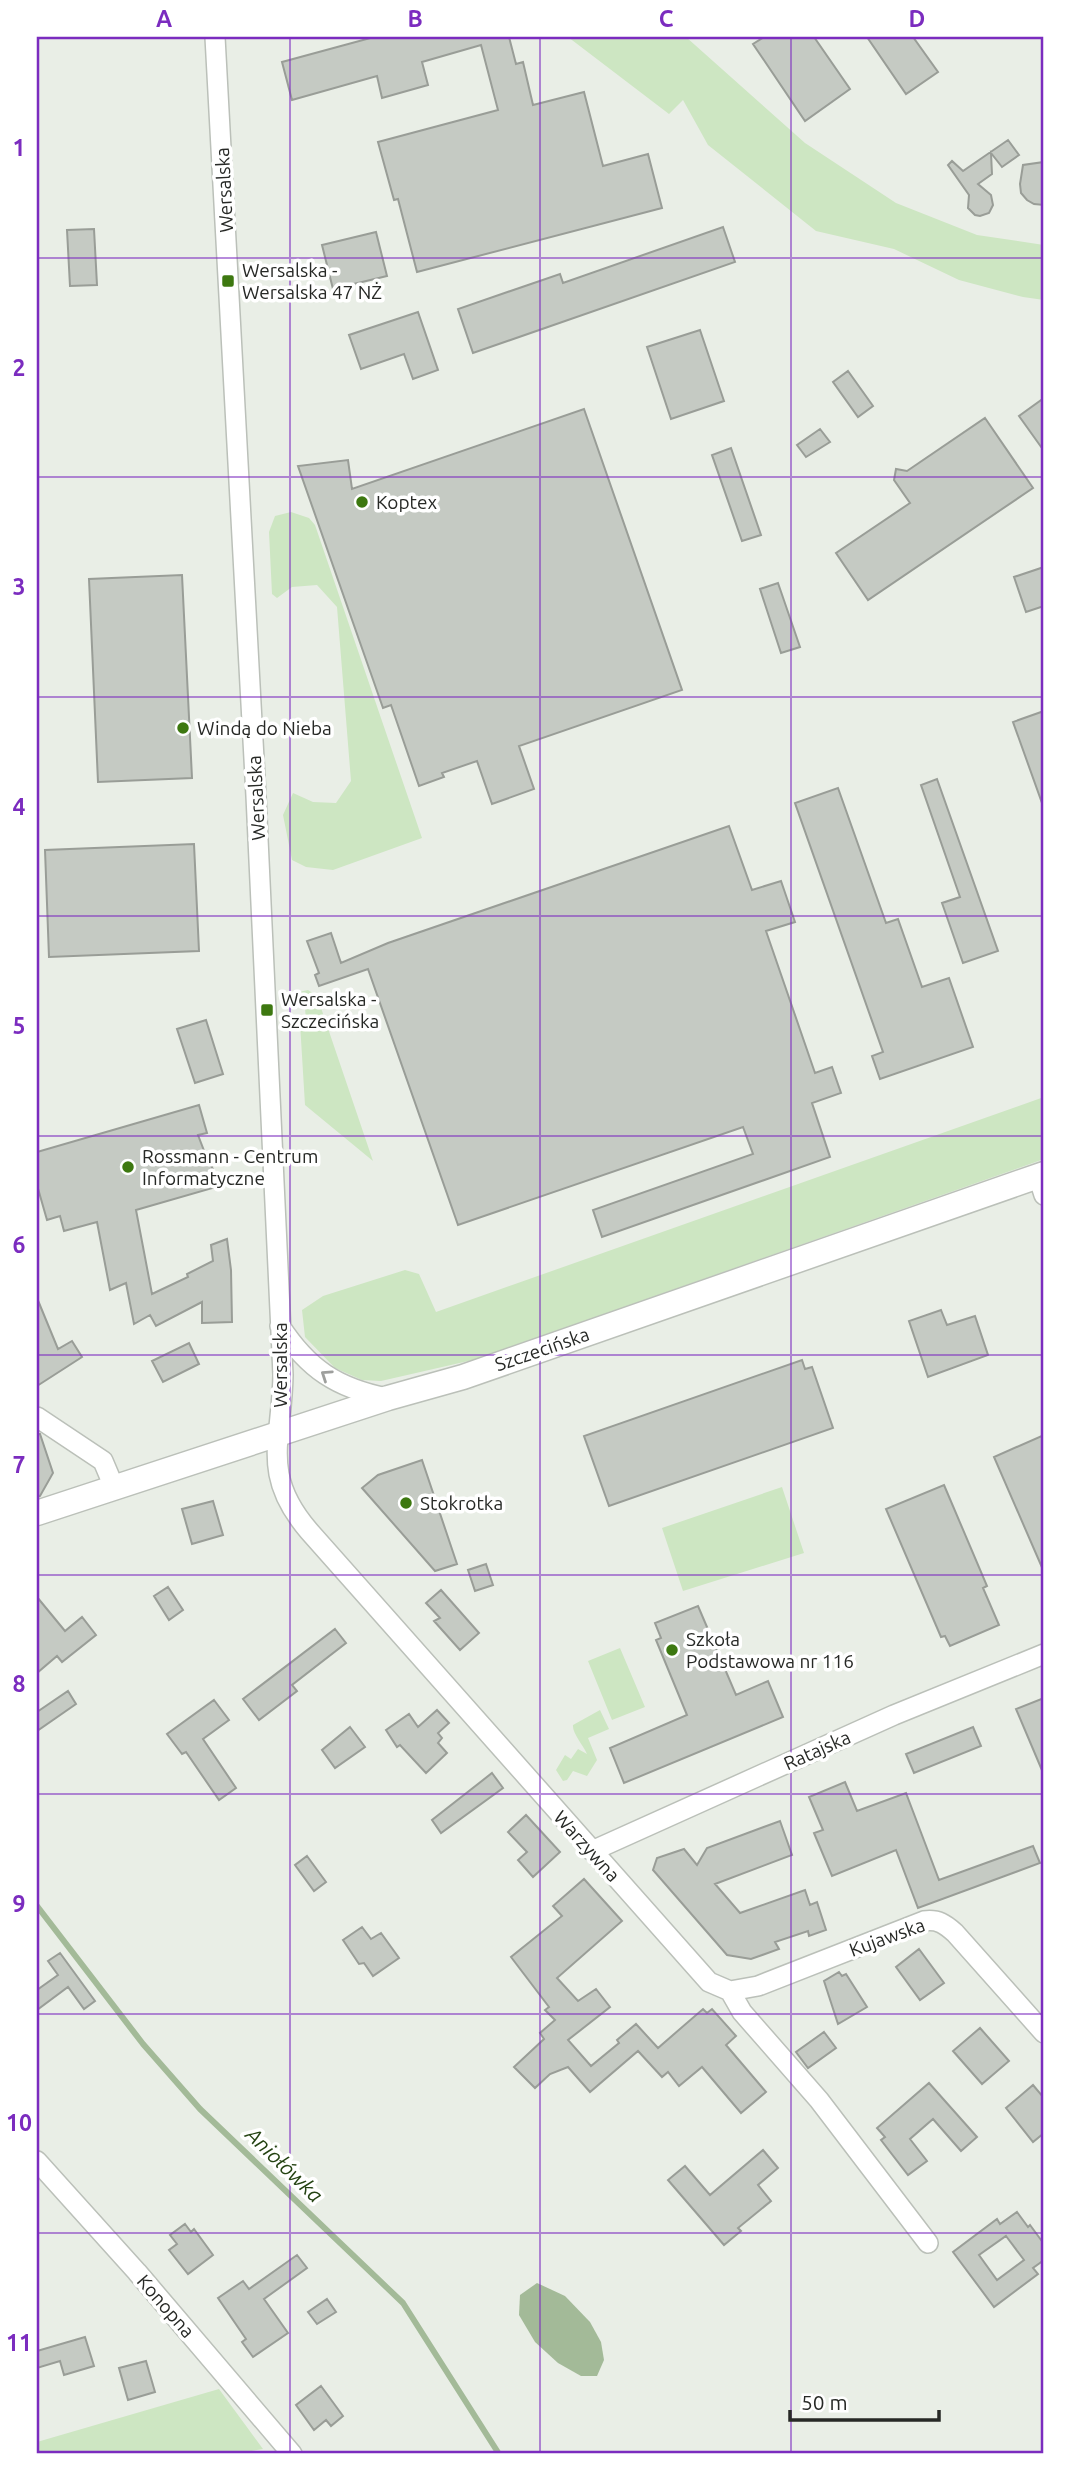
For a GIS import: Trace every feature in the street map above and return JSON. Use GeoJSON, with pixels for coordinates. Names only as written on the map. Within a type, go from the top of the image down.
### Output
{"type":"FeatureCollection","features":[{"type":"Feature","properties":{"kind":"main road","name":"Szczecińska"},"geometry":{"type":"LineString","coordinates":[[37,1513],[388,1398],[463,1377],[1042,1181]]}},
{"type":"Feature","properties":{"kind":"street","name":"Wersalska"},"geometry":{"type":"LineString","coordinates":[[215,37],[257,804],[282,1388],[277,1434]]}},
{"type":"Feature","properties":{"kind":"street"},"geometry":{"type":"LineString","coordinates":[[280,1326],[306,1359],[331,1379],[355,1391],[388,1398]]}},
{"type":"Feature","properties":{"kind":"street"},"geometry":{"type":"LineString","coordinates":[[37,1417],[103,1461],[114,1487]]}},
{"type":"Feature","properties":{"kind":"street","name":"Warzywna"},"geometry":{"type":"LineString","coordinates":[[277,1434],[279,1480],[291,1509],[700,1974],[719,1988],[730,1991],[742,2012],[819,2100],[928,2243]]}},
{"type":"Feature","properties":{"kind":"street","name":"Ratajska"},"geometry":{"type":"LineString","coordinates":[[592,1851],[894,1715],[1044,1654]]}},
{"type":"Feature","properties":{"kind":"street","name":"Kujawska"},"geometry":{"type":"LineString","coordinates":[[730,1991],[758,1986],[924,1921],[933,1920],[941,1922],[955,1933],[1044,2033]]}},
{"type":"Feature","properties":{"kind":"street","name":"Konopna"},"geometry":{"type":"LineString","coordinates":[[37,2161],[137,2272],[292,2454]]}},
{"type":"Feature","properties":{"kind":"shaded area"},"geometry":{"type":"Polygon","coordinates":[[[568,37],[686,37],[805,143],[896,203],[977,235],[1044,245],[1044,300],[959,280],[894,249],[816,231],[708,145],[683,100],[669,114],[568,37]]]}},
{"type":"Feature","properties":{"kind":"shaded area"},"geometry":{"type":"Polygon","coordinates":[[[291,512],[309,518],[315,525],[422,838],[333,870],[306,867],[292,860],[283,815],[293,793],[313,802],[336,803],[351,781],[337,607],[317,585],[292,587],[277,598],[272,594],[269,532],[275,516],[291,512]]]}},
{"type":"Feature","properties":{"kind":"shaded area"},"geometry":{"type":"Polygon","coordinates":[[[308,990],[317,996],[373,1161],[305,1105],[300,1023],[306,1022],[305,1007],[300,1007],[299,992],[308,990]]]}},
{"type":"Feature","properties":{"kind":"shaded area"},"geometry":{"type":"Polygon","coordinates":[[[1044,1097],[1044,1159],[477,1359],[381,1381],[362,1380],[335,1368],[305,1337],[302,1310],[323,1296],[405,1270],[419,1274],[436,1312],[1044,1097]]]}},
{"type":"Feature","properties":{"kind":"shaded area"},"geometry":{"type":"Polygon","coordinates":[[[782,1487],[804,1553],[683,1591],[662,1528],[782,1487]]]}},
{"type":"Feature","properties":{"kind":"shaded area"},"geometry":{"type":"Polygon","coordinates":[[[620,1648],[645,1707],[612,1720],[588,1661],[620,1648]]]}},
{"type":"Feature","properties":{"kind":"shaded area"},"geometry":{"type":"Polygon","coordinates":[[[600,1710],[609,1729],[588,1738],[597,1760],[587,1776],[573,1771],[567,1780],[563,1781],[556,1770],[565,1755],[571,1759],[578,1749],[587,1754],[573,1725],[600,1710]]]}},
{"type":"Feature","properties":{"kind":"shaded area"},"geometry":{"type":"Polygon","coordinates":[[[537,2283],[565,2296],[590,2322],[601,2342],[604,2360],[597,2376],[581,2376],[558,2363],[535,2342],[519,2315],[520,2295],[537,2283]]]}},
{"type":"Feature","properties":{"kind":"shaded area"},"geometry":{"type":"Polygon","coordinates":[[[219,2389],[263,2449],[233,2454],[37,2454],[37,2442],[219,2389]]]}},
{"type":"Feature","properties":{"kind":"building"},"geometry":{"type":"Polygon","coordinates":[[[374,37],[509,37],[516,64],[523,62],[533,105],[584,92],[603,166],[648,154],[662,208],[417,272],[398,199],[394,200],[378,142],[498,110],[481,45],[422,62],[428,85],[382,98],[377,76],[292,100],[282,62],[374,37]]]}},
{"type":"Feature","properties":{"kind":"building"},"geometry":{"type":"Polygon","coordinates":[[[764,37],[814,37],[850,89],[805,121],[753,44],[764,37]]]}},
{"type":"Feature","properties":{"kind":"building"},"geometry":{"type":"Polygon","coordinates":[[[867,37],[913,37],[938,72],[906,94],[867,37]]]}},
{"type":"Feature","properties":{"kind":"building"},"geometry":{"type":"Polygon","coordinates":[[[1008,140],[1019,155],[1002,167],[991,153],[992,174],[978,184],[991,195],[993,205],[989,213],[975,215],[968,208],[969,195],[948,165],[952,161],[963,171],[1008,140]]]}},
{"type":"Feature","properties":{"kind":"building"},"geometry":{"type":"Polygon","coordinates":[[[1044,162],[1044,205],[1034,204],[1021,193],[1023,165],[1044,162]]]}},
{"type":"Feature","properties":{"kind":"building"},"geometry":{"type":"Polygon","coordinates":[[[723,227],[735,262],[473,353],[458,309],[560,274],[563,283],[723,227]]]}},
{"type":"Feature","properties":{"kind":"building"},"geometry":{"type":"Polygon","coordinates":[[[94,229],[97,285],[70,286],[67,230],[94,229]]]}},
{"type":"Feature","properties":{"kind":"building"},"geometry":{"type":"Polygon","coordinates":[[[376,232],[387,276],[333,289],[322,245],[376,232]]]}},
{"type":"Feature","properties":{"kind":"building"},"geometry":{"type":"Polygon","coordinates":[[[418,312],[438,370],[413,379],[404,354],[361,369],[349,335],[418,312]]]}},
{"type":"Feature","properties":{"kind":"building"},"geometry":{"type":"Polygon","coordinates":[[[700,330],[724,401],[671,419],[647,347],[700,330]]]}},
{"type":"Feature","properties":{"kind":"building"},"geometry":{"type":"Polygon","coordinates":[[[848,371],[873,406],[858,417],[833,382],[848,371]]]}},
{"type":"Feature","properties":{"kind":"building"},"geometry":{"type":"Polygon","coordinates":[[[1044,398],[1044,451],[1019,416],[1044,398]]]}},
{"type":"Feature","properties":{"kind":"building"},"geometry":{"type":"Polygon","coordinates":[[[584,409],[682,690],[519,746],[534,789],[492,804],[477,761],[442,773],[444,777],[419,786],[391,705],[383,708],[298,466],[348,460],[352,489],[584,409]]]}},
{"type":"Feature","properties":{"kind":"building"},"geometry":{"type":"Polygon","coordinates":[[[985,418],[1033,488],[868,600],[836,553],[910,503],[894,480],[896,469],[907,471],[985,418]]]}},
{"type":"Feature","properties":{"kind":"building"},"geometry":{"type":"Polygon","coordinates":[[[820,429],[830,442],[806,457],[797,445],[820,429]]]}},
{"type":"Feature","properties":{"kind":"building"},"geometry":{"type":"Polygon","coordinates":[[[731,448],[761,535],[742,541],[712,455],[731,448]]]}},
{"type":"Feature","properties":{"kind":"building"},"geometry":{"type":"Polygon","coordinates":[[[1044,567],[1044,606],[1026,612],[1014,577],[1044,567]]]}},
{"type":"Feature","properties":{"kind":"building"},"geometry":{"type":"Polygon","coordinates":[[[182,575],[192,778],[98,782],[89,579],[182,575]]]}},
{"type":"Feature","properties":{"kind":"building"},"geometry":{"type":"Polygon","coordinates":[[[778,583],[800,647],[781,653],[760,589],[778,583]]]}},
{"type":"Feature","properties":{"kind":"building"},"geometry":{"type":"Polygon","coordinates":[[[1044,711],[1044,803],[1042,803],[1013,722],[1044,711]]]}},
{"type":"Feature","properties":{"kind":"building"},"geometry":{"type":"Polygon","coordinates":[[[937,779],[998,951],[963,963],[942,903],[960,897],[921,785],[937,779]]]}},
{"type":"Feature","properties":{"kind":"building"},"geometry":{"type":"Polygon","coordinates":[[[838,788],[886,923],[898,919],[922,987],[949,978],[973,1047],[880,1079],[872,1056],[883,1052],[795,803],[838,788]]]}},
{"type":"Feature","properties":{"kind":"building"},"geometry":{"type":"Polygon","coordinates":[[[729,826],[752,890],[781,881],[795,922],[766,931],[815,1073],[832,1067],[841,1093],[812,1103],[830,1157],[602,1237],[593,1210],[753,1154],[743,1127],[458,1225],[368,969],[319,986],[315,975],[319,973],[307,941],[331,933],[341,963],[388,943],[729,826]]]}},
{"type":"Feature","properties":{"kind":"building"},"geometry":{"type":"Polygon","coordinates":[[[194,844],[199,951],[49,957],[45,850],[194,844]]]}},
{"type":"Feature","properties":{"kind":"building"},"geometry":{"type":"Polygon","coordinates":[[[206,1020],[223,1074],[195,1083],[177,1029],[206,1020]]]}},
{"type":"Feature","properties":{"kind":"building","name":"Rossmann - Centrum Informatyczne"},"geometry":{"type":"Polygon","coordinates":[[[199,1105],[207,1133],[198,1135],[208,1161],[223,1185],[136,1210],[152,1294],[188,1277],[187,1274],[213,1261],[211,1245],[227,1239],[231,1270],[232,1322],[202,1323],[202,1302],[156,1326],[150,1315],[134,1324],[126,1283],[110,1290],[97,1222],[64,1231],[60,1216],[47,1220],[37,1185],[37,1152],[199,1105]]]}},
{"type":"Feature","properties":{"kind":"building"},"geometry":{"type":"Polygon","coordinates":[[[37,1298],[58,1349],[72,1341],[82,1357],[37,1386],[37,1298]]]}},
{"type":"Feature","properties":{"kind":"building"},"geometry":{"type":"Polygon","coordinates":[[[941,1310],[947,1325],[975,1316],[988,1355],[928,1377],[909,1321],[941,1310]]]}},
{"type":"Feature","properties":{"kind":"building"},"geometry":{"type":"Polygon","coordinates":[[[189,1343],[199,1364],[163,1382],[152,1361],[189,1343]]]}},
{"type":"Feature","properties":{"kind":"building"},"geometry":{"type":"Polygon","coordinates":[[[802,1360],[805,1369],[812,1367],[833,1428],[609,1506],[584,1436],[802,1360]]]}},
{"type":"Feature","properties":{"kind":"building"},"geometry":{"type":"Polygon","coordinates":[[[37,1434],[40,1434],[53,1473],[37,1497],[37,1434]]]}},
{"type":"Feature","properties":{"kind":"building"},"geometry":{"type":"Polygon","coordinates":[[[1044,1435],[1044,1572],[994,1457],[1044,1435]]]}},
{"type":"Feature","properties":{"kind":"building","name":"Stokrotka"},"geometry":{"type":"Polygon","coordinates":[[[422,1460],[457,1564],[435,1571],[362,1488],[378,1475],[422,1460]]]}},
{"type":"Feature","properties":{"kind":"building"},"geometry":{"type":"Polygon","coordinates":[[[944,1485],[987,1586],[983,1588],[999,1625],[950,1646],[945,1636],[941,1637],[886,1509],[944,1485]]]}},
{"type":"Feature","properties":{"kind":"building"},"geometry":{"type":"Polygon","coordinates":[[[213,1501],[223,1535],[192,1544],[182,1509],[213,1501]]]}},
{"type":"Feature","properties":{"kind":"building"},"geometry":{"type":"Polygon","coordinates":[[[486,1564],[493,1585],[475,1591],[468,1570],[486,1564]]]}},
{"type":"Feature","properties":{"kind":"building"},"geometry":{"type":"Polygon","coordinates":[[[168,1587],[183,1610],[169,1620],[154,1596],[168,1587]]]}},
{"type":"Feature","properties":{"kind":"building"},"geometry":{"type":"Polygon","coordinates":[[[441,1590],[479,1633],[460,1650],[434,1621],[440,1618],[426,1603],[441,1590]]]}},
{"type":"Feature","properties":{"kind":"building"},"geometry":{"type":"Polygon","coordinates":[[[37,1597],[65,1631],[82,1617],[96,1635],[62,1662],[57,1656],[37,1673],[37,1597]]]}},
{"type":"Feature","properties":{"kind":"building"},"geometry":{"type":"Polygon","coordinates":[[[698,1606],[736,1695],[768,1681],[783,1717],[624,1783],[610,1748],[687,1715],[656,1640],[661,1638],[655,1623],[698,1606]]]}},
{"type":"Feature","properties":{"kind":"building"},"geometry":{"type":"Polygon","coordinates":[[[335,1629],[346,1643],[292,1685],[297,1691],[259,1720],[243,1699],[335,1629]]]}},
{"type":"Feature","properties":{"kind":"building"},"geometry":{"type":"Polygon","coordinates":[[[68,1691],[76,1704],[37,1731],[37,1712],[68,1691]]]}},
{"type":"Feature","properties":{"kind":"building"},"geometry":{"type":"Polygon","coordinates":[[[1044,1698],[1044,1775],[1016,1709],[1044,1698]]]}},
{"type":"Feature","properties":{"kind":"building"},"geometry":{"type":"Polygon","coordinates":[[[214,1700],[229,1720],[203,1739],[236,1788],[219,1800],[186,1752],[182,1754],[167,1734],[214,1700]]]}},
{"type":"Feature","properties":{"kind":"building"},"geometry":{"type":"Polygon","coordinates":[[[437,1710],[449,1723],[438,1733],[442,1738],[438,1743],[447,1753],[426,1773],[400,1745],[397,1747],[386,1730],[409,1714],[418,1727],[437,1710]]]}},
{"type":"Feature","properties":{"kind":"building"},"geometry":{"type":"Polygon","coordinates":[[[350,1727],[365,1747],[335,1768],[322,1750],[350,1727]]]}},
{"type":"Feature","properties":{"kind":"building"},"geometry":{"type":"Polygon","coordinates":[[[973,1727],[981,1746],[914,1773],[906,1754],[973,1727]]]}},
{"type":"Feature","properties":{"kind":"building"},"geometry":{"type":"Polygon","coordinates":[[[492,1773],[503,1788],[441,1833],[432,1820],[492,1773]]]}},
{"type":"Feature","properties":{"kind":"building"},"geometry":{"type":"Polygon","coordinates":[[[845,1782],[857,1811],[906,1793],[939,1880],[1033,1846],[1040,1863],[918,1908],[896,1850],[832,1876],[814,1833],[823,1830],[809,1797],[845,1782]]]}},
{"type":"Feature","properties":{"kind":"building"},"geometry":{"type":"Polygon","coordinates":[[[526,1815],[560,1852],[533,1877],[518,1860],[527,1852],[508,1832],[526,1815]]]}},
{"type":"Feature","properties":{"kind":"building"},"geometry":{"type":"Polygon","coordinates":[[[780,1821],[792,1855],[715,1884],[740,1913],[805,1890],[810,1905],[817,1902],[826,1930],[809,1936],[808,1931],[775,1942],[779,1949],[751,1959],[727,1955],[653,1870],[657,1858],[684,1849],[697,1865],[707,1848],[780,1821]]]}},
{"type":"Feature","properties":{"kind":"building"},"geometry":{"type":"Polygon","coordinates":[[[307,1856],[326,1882],[314,1891],[295,1865],[307,1856]]]}},
{"type":"Feature","properties":{"kind":"building"},"geometry":{"type":"Polygon","coordinates":[[[584,1879],[622,1921],[557,1978],[578,2001],[596,1989],[610,2007],[568,2040],[591,2066],[619,2043],[617,2040],[636,2024],[658,2048],[703,2009],[707,2013],[712,2009],[736,2036],[726,2045],[766,2092],[741,2113],[702,2067],[679,2086],[668,2072],[662,2077],[638,2051],[590,2092],[568,2067],[550,2074],[535,2088],[514,2067],[544,2039],[540,2033],[555,2020],[545,2010],[549,2007],[511,1957],[562,1916],[553,1906],[584,1879]]]}},
{"type":"Feature","properties":{"kind":"building"},"geometry":{"type":"Polygon","coordinates":[[[362,1927],[371,1939],[381,1933],[399,1958],[373,1976],[364,1963],[359,1964],[343,1940],[362,1927]]]}},
{"type":"Feature","properties":{"kind":"building"},"geometry":{"type":"Polygon","coordinates":[[[919,1949],[944,1983],[920,2000],[896,1967],[919,1949]]]}},
{"type":"Feature","properties":{"kind":"building"},"geometry":{"type":"Polygon","coordinates":[[[60,1953],[95,2001],[84,2009],[68,1987],[37,2010],[37,1990],[58,1975],[48,1961],[60,1953]]]}},
{"type":"Feature","properties":{"kind":"building"},"geometry":{"type":"Polygon","coordinates":[[[839,1972],[842,1976],[846,1974],[867,2007],[838,2024],[824,1981],[839,1972]]]}},
{"type":"Feature","properties":{"kind":"building"},"geometry":{"type":"Polygon","coordinates":[[[980,2028],[1009,2061],[982,2084],[953,2051],[980,2028]]]}},
{"type":"Feature","properties":{"kind":"building"},"geometry":{"type":"Polygon","coordinates":[[[824,2032],[836,2048],[808,2068],[796,2052],[824,2032]]]}},
{"type":"Feature","properties":{"kind":"building"},"geometry":{"type":"Polygon","coordinates":[[[929,2083],[977,2137],[961,2151],[933,2119],[910,2139],[927,2161],[908,2175],[881,2140],[885,2137],[877,2128],[929,2083]]]}},
{"type":"Feature","properties":{"kind":"building"},"geometry":{"type":"Polygon","coordinates":[[[1033,2085],[1044,2098],[1044,2133],[1033,2142],[1006,2108],[1033,2085]]]}},
{"type":"Feature","properties":{"kind":"building"},"geometry":{"type":"Polygon","coordinates":[[[763,2150],[778,2168],[758,2185],[771,2201],[738,2228],[741,2231],[724,2245],[668,2180],[685,2166],[710,2195],[763,2150]]]}},
{"type":"Feature","properties":{"kind":"building"},"geometry":{"type":"Polygon","coordinates":[[[1017,2212],[1044,2244],[1044,2260],[1033,2268],[1038,2274],[994,2307],[953,2252],[997,2219],[1000,2224],[1017,2212]],[[1006,2236],[979,2255],[997,2280],[1024,2260],[1006,2236]]]}},
{"type":"Feature","properties":{"kind":"building"},"geometry":{"type":"Polygon","coordinates":[[[185,2224],[191,2232],[194,2229],[213,2255],[188,2274],[169,2250],[177,2244],[170,2235],[185,2224]]]}},
{"type":"Feature","properties":{"kind":"building"},"geometry":{"type":"Polygon","coordinates":[[[297,2255],[307,2268],[264,2299],[288,2333],[253,2357],[242,2342],[246,2339],[218,2298],[243,2281],[249,2289],[297,2255]]]}},
{"type":"Feature","properties":{"kind":"building"},"geometry":{"type":"Polygon","coordinates":[[[327,2299],[336,2312],[317,2324],[308,2312],[327,2299]]]}},
{"type":"Feature","properties":{"kind":"building"},"geometry":{"type":"Polygon","coordinates":[[[85,2337],[94,2366],[64,2375],[60,2361],[37,2368],[37,2351],[85,2337]]]}},
{"type":"Feature","properties":{"kind":"building"},"geometry":{"type":"Polygon","coordinates":[[[146,2361],[155,2392],[128,2400],[119,2368],[146,2361]]]}},
{"type":"Feature","properties":{"kind":"building"},"geometry":{"type":"Polygon","coordinates":[[[321,2386],[343,2416],[331,2426],[326,2420],[314,2430],[296,2405],[321,2386]]]}},
{"type":"Feature","properties":{"kind":"waterway","name":"Aniołówka"},"geometry":{"type":"LineString","coordinates":[[37,1906],[143,2044],[200,2109],[403,2303],[499,2454]]}},
{"type":"Feature","properties":{"kind":"place","name":"Wersalska - Wersalska 47 NŻ"},"geometry":{"type":"Point","coordinates":[228,281]}},
{"type":"Feature","properties":{"kind":"place","name":"Koptex"},"geometry":{"type":"Point","coordinates":[362,502]}},
{"type":"Feature","properties":{"kind":"place","name":"Windą do Nieba"},"geometry":{"type":"Point","coordinates":[183,728]}},
{"type":"Feature","properties":{"kind":"place","name":"Wersalska - Szczecińska"},"geometry":{"type":"Point","coordinates":[267,1010]}},
{"type":"Feature","properties":{"kind":"place","name":"Rossmann - Centrum Informatyczne"},"geometry":{"type":"Point","coordinates":[128,1167]}},
{"type":"Feature","properties":{"kind":"place","name":"Stokrotka"},"geometry":{"type":"Point","coordinates":[406,1503]}},
{"type":"Feature","properties":{"kind":"place","name":"Szkoła Podstawowa nr 116"},"geometry":{"type":"Point","coordinates":[672,1650]}}]}
